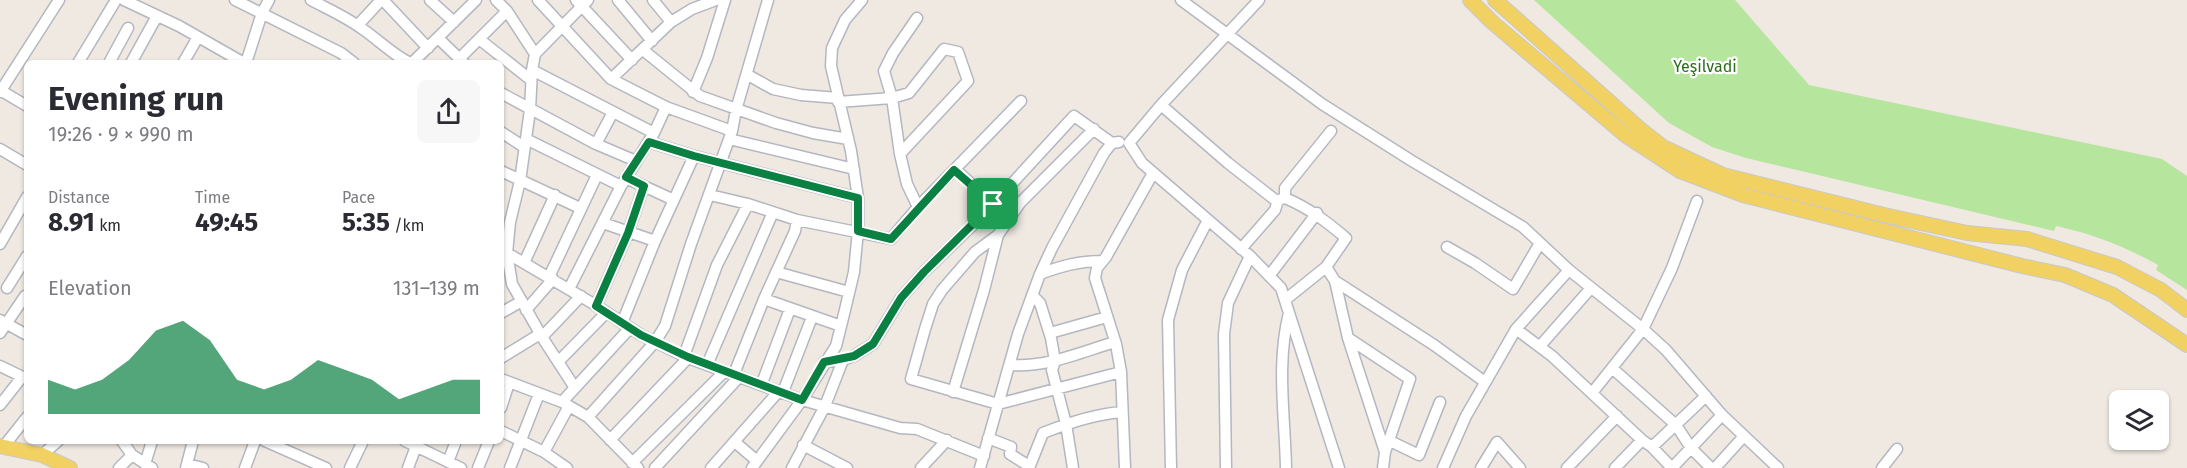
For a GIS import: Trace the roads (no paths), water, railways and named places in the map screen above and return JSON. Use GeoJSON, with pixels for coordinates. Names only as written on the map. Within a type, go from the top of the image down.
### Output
{"type":"FeatureCollection","features":[{"type":"Feature","properties":{"kind":"main road"},"geometry":{"type":"LineString","coordinates":[[1470,0],[1492,22],[1625,135],[1680,171],[1743,195],[2022,266],[2066,275],[2113,295],[2185,344]]}},
{"type":"Feature","properties":{"kind":"main road"},"geometry":{"type":"LineString","coordinates":[[1495,0],[1663,147],[1723,175],[1967,233],[2027,239],[2117,267],[2161,290],[2187,310]]}},
{"type":"Feature","properties":{"kind":"main road"},"geometry":{"type":"LineString","coordinates":[[2,446],[42,455],[70,468]]}},
{"type":"Feature","properties":{"kind":"street"},"geometry":{"type":"LineString","coordinates":[[24,104],[0,91],[59,0]]}},
{"type":"Feature","properties":{"kind":"street"},"geometry":{"type":"LineString","coordinates":[[80,60],[116,0]]}},
{"type":"Feature","properties":{"kind":"street"},"geometry":{"type":"LineString","coordinates":[[124,0],[240,60]]}},
{"type":"Feature","properties":{"kind":"street"},"geometry":{"type":"LineString","coordinates":[[235,0],[341,52],[350,60]]}},
{"type":"Feature","properties":{"kind":"street"},"geometry":{"type":"LineString","coordinates":[[246,60],[262,13],[269,0]]}},
{"type":"Feature","properties":{"kind":"street"},"geometry":{"type":"LineString","coordinates":[[311,0],[358,26],[403,60]]}},
{"type":"Feature","properties":{"kind":"street"},"geometry":{"type":"LineString","coordinates":[[430,0],[454,22]]}},
{"type":"Feature","properties":{"kind":"street"},"geometry":{"type":"LineString","coordinates":[[415,60],[476,0]]}},
{"type":"Feature","properties":{"kind":"street"},"geometry":{"type":"LineString","coordinates":[[496,0],[507,11],[535,54]]}},
{"type":"Feature","properties":{"kind":"street"},"geometry":{"type":"LineString","coordinates":[[538,0],[611,79],[627,88],[731,135],[854,170]]}},
{"type":"Feature","properties":{"kind":"street"},"geometry":{"type":"LineString","coordinates":[[618,0],[652,41]]}},
{"type":"Feature","properties":{"kind":"street"},"geometry":{"type":"LineString","coordinates":[[652,0],[671,22]]}},
{"type":"Feature","properties":{"kind":"street"},"geometry":{"type":"LineString","coordinates":[[693,92],[707,58],[725,0]]}},
{"type":"Feature","properties":{"kind":"street"},"geometry":{"type":"LineString","coordinates":[[588,417],[655,342],[665,326],[691,244],[731,135],[768,0]]}},
{"type":"Feature","properties":{"kind":"street"},"geometry":{"type":"LineString","coordinates":[[735,443],[755,465],[802,400],[836,346],[849,292],[858,231],[858,198],[848,139],[831,66],[832,48],[845,20],[862,0]]}},
{"type":"Feature","properties":{"kind":"street"},"geometry":{"type":"LineString","coordinates":[[1181,0],[1322,104],[1523,227],[1569,270],[1666,350],[1722,415],[1772,466]]}},
{"type":"Feature","properties":{"kind":"street"},"geometry":{"type":"LineString","coordinates":[[824,362],[854,356],[873,344],[901,298],[993,204],[1074,116],[1112,143],[1129,143],[1161,105],[1259,0]]}},
{"type":"Feature","properties":{"kind":"street"},"geometry":{"type":"LineString","coordinates":[[358,26],[378,1],[428,48]]}},
{"type":"Feature","properties":{"kind":"street"},"geometry":{"type":"LineString","coordinates":[[611,79],[671,22],[692,9],[712,1]]}},
{"type":"Feature","properties":{"kind":"street"},"geometry":{"type":"LineString","coordinates":[[575,388],[512,284],[507,252],[506,221],[520,181],[535,54],[582,2],[632,60]]}},
{"type":"Feature","properties":{"kind":"street"},"geometry":{"type":"LineString","coordinates":[[462,60],[507,11]]}},
{"type":"Feature","properties":{"kind":"street"},"geometry":{"type":"LineString","coordinates":[[133,60],[157,16]]}},
{"type":"Feature","properties":{"kind":"street"},"geometry":{"type":"LineString","coordinates":[[917,18],[893,53],[884,71],[892,98],[907,184],[918,207]]}},
{"type":"Feature","properties":{"kind":"street"},"geometry":{"type":"LineString","coordinates":[[111,60],[129,28]]}},
{"type":"Feature","properties":{"kind":"street"},"geometry":{"type":"LineString","coordinates":[[185,60],[198,37]]}},
{"type":"Feature","properties":{"kind":"street"},"geometry":{"type":"LineString","coordinates":[[438,38],[460,60]]}},
{"type":"Feature","properties":{"kind":"street"},"geometry":{"type":"LineString","coordinates":[[480,39],[532,75],[613,112],[651,137],[694,156],[858,198]]}},
{"type":"Feature","properties":{"kind":"street"},"geometry":{"type":"LineString","coordinates":[[748,75],[773,89],[838,100],[892,98],[909,93],[944,49],[958,52],[968,81],[900,154]]}},
{"type":"Feature","properties":{"kind":"street"},"geometry":{"type":"LineString","coordinates":[[643,50],[693,92],[736,110],[813,133],[848,139]]}},
{"type":"Feature","properties":{"kind":"street"},"geometry":{"type":"LineString","coordinates":[[504,95],[596,144],[636,161]]}},
{"type":"Feature","properties":{"kind":"street"},"geometry":{"type":"LineString","coordinates":[[710,195],[748,204],[797,220],[891,239],[918,207],[1021,101]]}},
{"type":"Feature","properties":{"kind":"street"},"geometry":{"type":"LineString","coordinates":[[1161,105],[1228,163],[1282,199],[1317,213],[1346,238],[1326,267],[1285,300]]}},
{"type":"Feature","properties":{"kind":"street"},"geometry":{"type":"LineString","coordinates":[[569,289],[623,182],[651,137],[666,107]]}},
{"type":"Feature","properties":{"kind":"street"},"geometry":{"type":"LineString","coordinates":[[596,144],[613,112]]}},
{"type":"Feature","properties":{"kind":"street"},"geometry":{"type":"LineString","coordinates":[[1094,129],[1020,203],[998,235],[975,252],[942,290],[933,304],[912,379],[998,404],[1121,372]]}},
{"type":"Feature","properties":{"kind":"street"},"geometry":{"type":"LineString","coordinates":[[1226,468],[1224,334],[1228,303],[1246,252],[1282,199],[1285,188],[1331,131]]}},
{"type":"Feature","properties":{"kind":"street"},"geometry":{"type":"LineString","coordinates":[[504,133],[597,175],[644,186],[674,200]]}},
{"type":"Feature","properties":{"kind":"street"},"geometry":{"type":"LineString","coordinates":[[980,468],[1040,274],[1062,229],[1104,153],[1112,143]]}},
{"type":"Feature","properties":{"kind":"street"},"geometry":{"type":"LineString","coordinates":[[1129,143],[1142,163],[1152,173],[1246,252],[1281,288],[1339,468]]}},
{"type":"Feature","properties":{"kind":"street"},"geometry":{"type":"LineString","coordinates":[[0,149],[24,163]]}},
{"type":"Feature","properties":{"kind":"street"},"geometry":{"type":"LineString","coordinates":[[544,452],[575,388],[626,326],[655,241],[694,156]]}},
{"type":"Feature","properties":{"kind":"street"},"geometry":{"type":"LineString","coordinates":[[954,170],[993,204]]}},
{"type":"Feature","properties":{"kind":"street"},"geometry":{"type":"LineString","coordinates":[[504,173],[580,208]]}},
{"type":"Feature","properties":{"kind":"street"},"geometry":{"type":"LineString","coordinates":[[1125,468],[1121,372],[1115,342],[1095,278],[1097,268],[1152,173]]}},
{"type":"Feature","properties":{"kind":"street"},"geometry":{"type":"LineString","coordinates":[[504,312],[524,306],[551,278],[580,208],[597,175]]}},
{"type":"Feature","properties":{"kind":"street"},"geometry":{"type":"LineString","coordinates":[[596,306],[628,233],[644,186]]}},
{"type":"Feature","properties":{"kind":"street"},"geometry":{"type":"LineString","coordinates":[[524,262],[555,195]]}},
{"type":"Feature","properties":{"kind":"street"},"geometry":{"type":"LineString","coordinates":[[1592,393],[1643,329],[1672,268],[1697,201]]}},
{"type":"Feature","properties":{"kind":"street"},"geometry":{"type":"LineString","coordinates":[[0,244],[24,202]]}},
{"type":"Feature","properties":{"kind":"street"},"geometry":{"type":"LineString","coordinates":[[610,440],[686,356],[717,265],[748,204]]}},
{"type":"Feature","properties":{"kind":"street"},"geometry":{"type":"LineString","coordinates":[[707,365],[773,212]]}},
{"type":"Feature","properties":{"kind":"street"},"geometry":{"type":"LineString","coordinates":[[1269,276],[1317,213]]}},
{"type":"Feature","properties":{"kind":"street"},"geometry":{"type":"LineString","coordinates":[[655,468],[732,374],[795,231],[797,220]]}},
{"type":"Feature","properties":{"kind":"street"},"geometry":{"type":"LineString","coordinates":[[1171,468],[1167,378],[1168,320],[1182,270],[1208,220]]}},
{"type":"Feature","properties":{"kind":"street"},"geometry":{"type":"LineString","coordinates":[[603,223],[655,241]]}},
{"type":"Feature","properties":{"kind":"street"},"geometry":{"type":"LineString","coordinates":[[953,392],[998,235]]}},
{"type":"Feature","properties":{"kind":"street"},"geometry":{"type":"LineString","coordinates":[[1447,247],[1513,289],[1540,243]]}},
{"type":"Feature","properties":{"kind":"street"},"geometry":{"type":"LineString","coordinates":[[507,252],[626,326],[655,342],[707,365],[802,400],[900,428],[917,429],[984,456]]}},
{"type":"Feature","properties":{"kind":"street"},"geometry":{"type":"LineString","coordinates":[[24,260],[4,286],[24,295]]}},
{"type":"Feature","properties":{"kind":"street"},"geometry":{"type":"LineString","coordinates":[[1040,274],[1067,264],[1102,261]]}},
{"type":"Feature","properties":{"kind":"street"},"geometry":{"type":"LineString","coordinates":[[1326,267],[1335,281],[1348,338],[1388,447]]}},
{"type":"Feature","properties":{"kind":"street"},"geometry":{"type":"LineString","coordinates":[[1443,468],[1466,416],[1516,329],[1569,270]]}},
{"type":"Feature","properties":{"kind":"street"},"geometry":{"type":"LineString","coordinates":[[776,272],[849,292]]}},
{"type":"Feature","properties":{"kind":"street"},"geometry":{"type":"LineString","coordinates":[[1335,281],[1434,345],[1485,382]]}},
{"type":"Feature","properties":{"kind":"street"},"geometry":{"type":"LineString","coordinates":[[1540,346],[1590,288]]}},
{"type":"Feature","properties":{"kind":"street"},"geometry":{"type":"LineString","coordinates":[[1032,295],[1040,303],[1050,333],[1055,361],[1052,370],[1066,424],[1073,468]]}},
{"type":"Feature","properties":{"kind":"street"},"geometry":{"type":"LineString","coordinates":[[504,356],[541,335],[581,296]]}},
{"type":"Feature","properties":{"kind":"street"},"geometry":{"type":"LineString","coordinates":[[24,298],[2,325],[24,334]]}},
{"type":"Feature","properties":{"kind":"street"},"geometry":{"type":"LineString","coordinates":[[764,299],[841,326]]}},
{"type":"Feature","properties":{"kind":"street"},"geometry":{"type":"LineString","coordinates":[[762,384],[790,309]]}},
{"type":"Feature","properties":{"kind":"street"},"geometry":{"type":"LineString","coordinates":[[558,362],[606,313]]}},
{"type":"Feature","properties":{"kind":"street"},"geometry":{"type":"LineString","coordinates":[[1286,468],[1286,435],[1281,398],[1282,351],[1289,313]]}},
{"type":"Feature","properties":{"kind":"street"},"geometry":{"type":"LineString","coordinates":[[711,468],[781,392],[812,317]]}},
{"type":"Feature","properties":{"kind":"street"},"geometry":{"type":"LineString","coordinates":[[1050,333],[1107,317]]}},
{"type":"Feature","properties":{"kind":"street"},"geometry":{"type":"LineString","coordinates":[[1516,329],[1540,346],[1672,468],[1722,415]]}},
{"type":"Feature","properties":{"kind":"street"},"geometry":{"type":"LineString","coordinates":[[1348,338],[1410,379],[1383,468]]}},
{"type":"Feature","properties":{"kind":"street"},"geometry":{"type":"LineString","coordinates":[[1010,365],[1027,366],[1055,361],[1115,342]]}},
{"type":"Feature","properties":{"kind":"street"},"geometry":{"type":"LineString","coordinates":[[792,468],[825,406],[843,360]]}},
{"type":"Feature","properties":{"kind":"street"},"geometry":{"type":"LineString","coordinates":[[0,366],[24,378],[0,405]]}},
{"type":"Feature","properties":{"kind":"street"},"geometry":{"type":"LineString","coordinates":[[1612,368],[1676,425],[1691,448],[1713,468],[1743,436]]}},
{"type":"Feature","properties":{"kind":"street"},"geometry":{"type":"LineString","coordinates":[[620,468],[633,463],[732,374]]}},
{"type":"Feature","properties":{"kind":"street"},"geometry":{"type":"LineString","coordinates":[[505,381],[566,404],[588,417],[633,463]]}},
{"type":"Feature","properties":{"kind":"street"},"geometry":{"type":"LineString","coordinates":[[510,468],[539,394]]}},
{"type":"Feature","properties":{"kind":"street"},"geometry":{"type":"LineString","coordinates":[[1615,468],[1647,443],[1676,425],[1706,396]]}},
{"type":"Feature","properties":{"kind":"street"},"geometry":{"type":"LineString","coordinates":[[1388,447],[1419,455],[1440,402]]}},
{"type":"Feature","properties":{"kind":"street"},"geometry":{"type":"LineString","coordinates":[[988,438],[1011,447],[1010,454],[1029,467],[1043,433],[1107,413],[1122,412]]}},
{"type":"Feature","properties":{"kind":"street"},"geometry":{"type":"LineString","coordinates":[[1566,468],[1617,416]]}},
{"type":"Feature","properties":{"kind":"street"},"geometry":{"type":"LineString","coordinates":[[2,446],[24,420]]}},
{"type":"Feature","properties":{"kind":"street"},"geometry":{"type":"LineString","coordinates":[[504,432],[544,452],[567,468]]}},
{"type":"Feature","properties":{"kind":"street"},"geometry":{"type":"LineString","coordinates":[[921,468],[947,440]]}},
{"type":"Feature","properties":{"kind":"street"},"geometry":{"type":"LineString","coordinates":[[1481,468],[1497,442],[1520,468]]}},
{"type":"Feature","properties":{"kind":"street"},"geometry":{"type":"LineString","coordinates":[[42,455],[55,444]]}},
{"type":"Feature","properties":{"kind":"street"},"geometry":{"type":"LineString","coordinates":[[124,444],[132,455],[148,466],[152,444]]}},
{"type":"Feature","properties":{"kind":"street"},"geometry":{"type":"LineString","coordinates":[[192,444],[186,466],[203,468]]}},
{"type":"Feature","properties":{"kind":"street"},"geometry":{"type":"LineString","coordinates":[[248,467],[254,444]]}},
{"type":"Feature","properties":{"kind":"street"},"geometry":{"type":"LineString","coordinates":[[271,444],[317,466]]}},
{"type":"Feature","properties":{"kind":"street"},"geometry":{"type":"LineString","coordinates":[[350,468],[362,444]]}},
{"type":"Feature","properties":{"kind":"street"},"geometry":{"type":"LineString","coordinates":[[408,468],[413,444]]}},
{"type":"Feature","properties":{"kind":"street"},"geometry":{"type":"LineString","coordinates":[[416,444],[461,468]]}},
{"type":"Feature","properties":{"kind":"street"},"geometry":{"type":"LineString","coordinates":[[448,462],[455,444]]}},
{"type":"Feature","properties":{"kind":"street"},"geometry":{"type":"LineString","coordinates":[[478,468],[488,444]]}},
{"type":"Feature","properties":{"kind":"street"},"geometry":{"type":"LineString","coordinates":[[803,445],[847,468]]}},
{"type":"Feature","properties":{"kind":"street"},"geometry":{"type":"LineString","coordinates":[[1882,468],[1897,449]]}},
{"type":"Feature","properties":{"kind":"street"},"geometry":{"type":"LineString","coordinates":[[119,468],[132,455]]}},
{"type":"Feature","properties":{"kind":"park label","name":"Yeşilvadi"},"geometry":{"type":"Point","coordinates":[1705,66]}}]}
